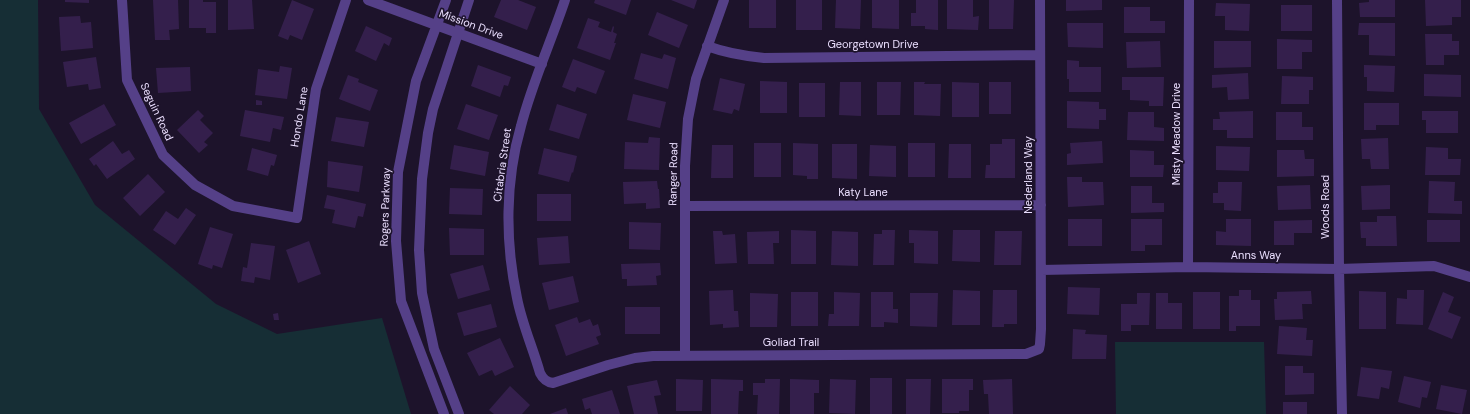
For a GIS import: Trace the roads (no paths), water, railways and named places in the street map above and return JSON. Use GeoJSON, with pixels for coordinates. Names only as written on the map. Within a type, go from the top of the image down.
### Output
{"type":"FeatureCollection","features":[{"type":"Feature","properties":{"kind":"street","name":"Seguin Road"},"geometry":{"type":"LineString","coordinates":[[122,0],[127,80],[162,155],[195,185],[233,206],[297,218]]}},
{"type":"Feature","properties":{"kind":"street","name":"Hondo Lane"},"geometry":{"type":"LineString","coordinates":[[297,218],[316,89],[346,0]]}},
{"type":"Feature","properties":{"kind":"street","name":"Mission Drive"},"geometry":{"type":"LineString","coordinates":[[368,0],[542,64]]}},
{"type":"Feature","properties":{"kind":"street","name":"Rogers Parkway"},"geometry":{"type":"LineString","coordinates":[[444,414],[401,301],[396,241],[399,165],[416,81],[446,0]]}},
{"type":"Feature","properties":{"kind":"street"},"geometry":{"type":"LineString","coordinates":[[459,414],[434,349],[422,293],[418,250],[422,179],[428,133],[433,109],[469,0]]}},
{"type":"Feature","properties":{"kind":"street","name":"Citabria Street"},"geometry":{"type":"LineString","coordinates":[[547,382],[542,378],[540,373],[525,329],[517,298],[511,262],[509,232],[510,183],[520,126],[565,0]]}},
{"type":"Feature","properties":{"kind":"street","name":"Ranger Road"},"geometry":{"type":"LineString","coordinates":[[685,355],[685,166],[688,119],[696,79],[724,0]]}},
{"type":"Feature","properties":{"kind":"street","name":"Nederland Way"},"geometry":{"type":"LineString","coordinates":[[1039,349],[1041,338],[1040,0]]}},
{"type":"Feature","properties":{"kind":"street","name":"Misty Meadow Drive"},"geometry":{"type":"LineString","coordinates":[[1188,267],[1189,0]]}},
{"type":"Feature","properties":{"kind":"street","name":"Woods Road"},"geometry":{"type":"LineString","coordinates":[[1337,0],[1339,269],[1342,414]]}},
{"type":"Feature","properties":{"kind":"street","name":"Georgetown Drive"},"geometry":{"type":"LineString","coordinates":[[707,46],[726,53],[764,58],[1040,55]]}},
{"type":"Feature","properties":{"kind":"street","name":"Katy Lane"},"geometry":{"type":"LineString","coordinates":[[685,206],[1041,205]]}},
{"type":"Feature","properties":{"kind":"street","name":"Anns Way"},"geometry":{"type":"LineString","coordinates":[[1041,270],[1188,267],[1339,269],[1434,266],[1470,277]]}},
{"type":"Feature","properties":{"kind":"street","name":"Goliad Trail"},"geometry":{"type":"LineString","coordinates":[[547,382],[554,383],[608,365],[636,358],[653,356],[1026,354],[1039,349]]}}]}
